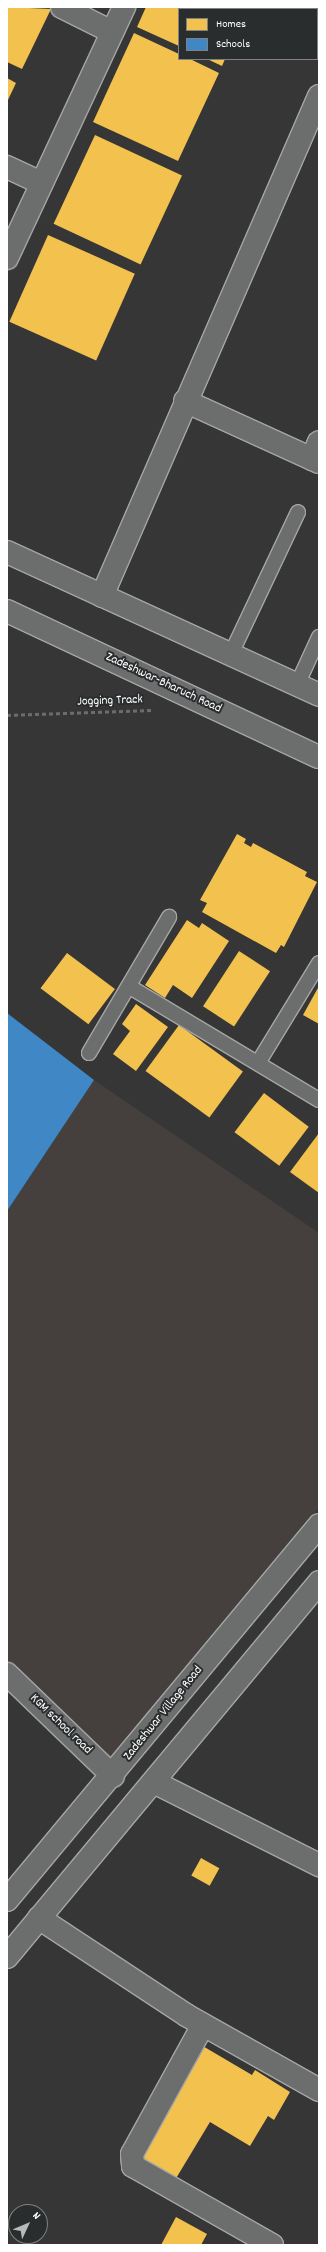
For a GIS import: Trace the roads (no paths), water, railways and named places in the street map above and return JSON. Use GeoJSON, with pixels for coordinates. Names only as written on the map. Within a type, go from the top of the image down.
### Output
{"type":"FeatureCollection","features":[{"type":"Feature","properties":{"kind":"street"},"geometry":{"type":"LineString","coordinates":[[62,7],[112,32]]}},
{"type":"Feature","properties":{"kind":"street"},"geometry":{"type":"LineString","coordinates":[[7,258],[124,7]]}},
{"type":"Feature","properties":{"kind":"street"},"geometry":{"type":"LineString","coordinates":[[102,596],[185,401],[313,126],[319,96]]}},
{"type":"Feature","properties":{"kind":"street"},"geometry":{"type":"LineString","coordinates":[[7,168],[42,183]]}},
{"type":"Feature","properties":{"kind":"street"},"geometry":{"type":"LineString","coordinates":[[185,401],[317,454]]}},
{"type":"Feature","properties":{"kind":"street"},"geometry":{"type":"LineString","coordinates":[[7,552],[230,656],[319,695]]}},
{"type":"Feature","properties":{"kind":"street","name":"Zadeshwar-Bharuch Road"},"geometry":{"type":"LineString","coordinates":[[7,611],[319,757]]}},
{"type":"Feature","properties":{"kind":"street","name":"Zadeshwar Village Road"},"geometry":{"type":"LineString","coordinates":[[9,1895],[113,1776],[319,1525]]}},
{"type":"Feature","properties":{"kind":"street"},"geometry":{"type":"LineString","coordinates":[[7,1957],[319,1582]]}},
{"type":"Feature","properties":{"kind":"street","name":"KGM school road"},"geometry":{"type":"LineString","coordinates":[[7,1674],[113,1776]]}},
{"type":"Feature","properties":{"kind":"street"},"geometry":{"type":"LineString","coordinates":[[154,1782],[319,1865]]}},
{"type":"Feature","properties":{"kind":"street"},"geometry":{"type":"LineString","coordinates":[[40,1918],[203,2025],[319,2090]]}},
{"type":"Feature","properties":{"kind":"street"},"geometry":{"type":"LineString","coordinates":[[203,2025],[132,2154],[133,2166],[272,2245]]}},
{"type":"Feature","properties":{"kind":"lane"},"geometry":{"type":"LineString","coordinates":[[230,656],[298,512]]}},
{"type":"Feature","properties":{"kind":"lane"},"geometry":{"type":"LineString","coordinates":[[297,685],[319,637]]}},
{"type":"Feature","properties":{"kind":"lane"},"geometry":{"type":"LineString","coordinates":[[89,1053],[130,987],[169,917]]}},
{"type":"Feature","properties":{"kind":"lane"},"geometry":{"type":"LineString","coordinates":[[258,1063],[319,963]]}},
{"type":"Feature","properties":{"kind":"lane"},"geometry":{"type":"LineString","coordinates":[[130,987],[319,1100]]}}]}
